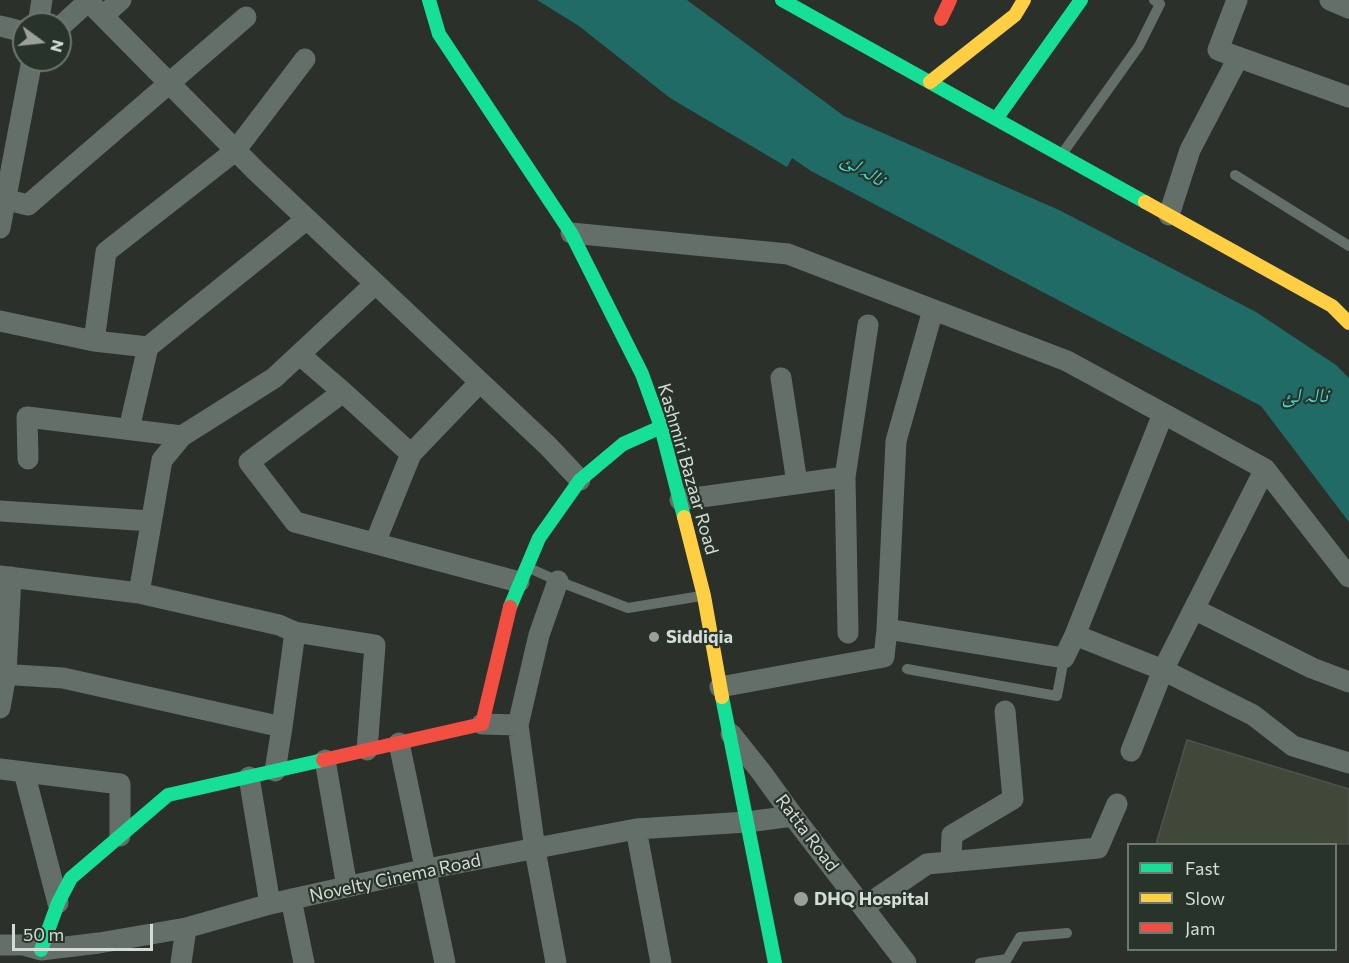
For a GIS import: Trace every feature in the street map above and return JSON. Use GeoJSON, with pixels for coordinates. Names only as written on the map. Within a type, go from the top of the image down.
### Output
{"type":"FeatureCollection","features":[{"type":"Feature","properties":{"kind":"street"},"geometry":{"type":"LineString","coordinates":[[103,16],[121,0]]}},
{"type":"Feature","properties":{"kind":"street","name":"Kashmiri Bazaar Road"},"geometry":{"type":"LineString","coordinates":[[429,0],[439,34],[571,232],[642,374],[661,427],[704,596],[775,963]]}},
{"type":"Feature","properties":{"kind":"street"},"geometry":{"type":"LineString","coordinates":[[782,0],[1332,306],[1349,323]]}},
{"type":"Feature","properties":{"kind":"street"},"geometry":{"type":"LineString","coordinates":[[941,19],[950,0]]}},
{"type":"Feature","properties":{"kind":"street"},"geometry":{"type":"LineString","coordinates":[[930,82],[1015,15],[1024,0]]}},
{"type":"Feature","properties":{"kind":"street"},"geometry":{"type":"LineString","coordinates":[[996,118],[1081,0]]}},
{"type":"Feature","properties":{"kind":"street"},"geometry":{"type":"LineString","coordinates":[[1238,0],[1218,50],[1349,97]]}},
{"type":"Feature","properties":{"kind":"street"},"geometry":{"type":"LineString","coordinates":[[1330,0],[1349,8]]}},
{"type":"Feature","properties":{"kind":"street"},"geometry":{"type":"LineString","coordinates":[[72,16],[84,5],[90,4],[94,7],[235,151],[548,446],[579,480]]}},
{"type":"Feature","properties":{"kind":"street"},"geometry":{"type":"LineString","coordinates":[[2,199],[28,205],[246,16]]}},
{"type":"Feature","properties":{"kind":"street"},"geometry":{"type":"LineString","coordinates":[[1169,215],[1190,150],[1238,58]]}},
{"type":"Feature","properties":{"kind":"street"},"geometry":{"type":"LineString","coordinates":[[94,341],[106,252],[235,151],[305,59]]}},
{"type":"Feature","properties":{"kind":"street"},"geometry":{"type":"LineString","coordinates":[[0,228],[2,199],[29,72]]}},
{"type":"Feature","properties":{"kind":"street"},"geometry":{"type":"LineString","coordinates":[[129,429],[148,347],[307,219]]}},
{"type":"Feature","properties":{"kind":"street"},"geometry":{"type":"LineString","coordinates":[[571,232],[788,254],[1067,361],[1265,469],[1349,577]]}},
{"type":"Feature","properties":{"kind":"street"},"geometry":{"type":"LineString","coordinates":[[139,593],[162,460],[182,436],[274,378],[375,284]]}},
{"type":"Feature","properties":{"kind":"street"},"geometry":{"type":"LineString","coordinates":[[720,687],[884,657],[896,441],[933,310]]}},
{"type":"Feature","properties":{"kind":"street"},"geometry":{"type":"LineString","coordinates":[[0,321],[94,341],[148,347]]}},
{"type":"Feature","properties":{"kind":"street"},"geometry":{"type":"LineString","coordinates":[[848,633],[846,477],[868,325]]}},
{"type":"Feature","properties":{"kind":"street"},"geometry":{"type":"LineString","coordinates":[[300,355],[411,454]]}},
{"type":"Feature","properties":{"kind":"street"},"geometry":{"type":"LineString","coordinates":[[781,378],[797,483]]}},
{"type":"Feature","properties":{"kind":"street"},"geometry":{"type":"LineString","coordinates":[[375,543],[411,454],[480,382]]}},
{"type":"Feature","properties":{"kind":"street"},"geometry":{"type":"LineString","coordinates":[[343,392],[249,462],[295,522],[375,543],[522,574]]}},
{"type":"Feature","properties":{"kind":"street"},"geometry":{"type":"LineString","coordinates":[[887,629],[1064,658],[1163,414]]}},
{"type":"Feature","properties":{"kind":"street"},"geometry":{"type":"LineString","coordinates":[[28,459],[27,417],[182,436]]}},
{"type":"Feature","properties":{"kind":"street"},"geometry":{"type":"LineString","coordinates":[[482,724],[506,616],[539,538],[579,480],[623,444],[661,427]]}},
{"type":"Feature","properties":{"kind":"street"},"geometry":{"type":"LineString","coordinates":[[1131,751],[1163,670],[1265,469]]}},
{"type":"Feature","properties":{"kind":"street"},"geometry":{"type":"LineString","coordinates":[[680,500],[846,477]]}},
{"type":"Feature","properties":{"kind":"street"},"geometry":{"type":"LineString","coordinates":[[0,511],[151,521]]}},
{"type":"Feature","properties":{"kind":"street"},"geometry":{"type":"LineString","coordinates":[[0,708],[5,576],[139,593],[279,625],[295,632],[375,645],[367,750]]}},
{"type":"Feature","properties":{"kind":"street"},"geometry":{"type":"LineString","coordinates":[[556,963],[535,850],[518,725],[539,635],[558,581]]}},
{"type":"Feature","properties":{"kind":"street"},"geometry":{"type":"LineString","coordinates":[[1194,609],[1312,668],[1349,682]]}},
{"type":"Feature","properties":{"kind":"street"},"geometry":{"type":"LineString","coordinates":[[274,771],[295,632]]}},
{"type":"Feature","properties":{"kind":"street"},"geometry":{"type":"LineString","coordinates":[[1075,635],[1163,670],[1253,715],[1293,747],[1349,763]]}},
{"type":"Feature","properties":{"kind":"street"},"geometry":{"type":"LineString","coordinates":[[3,674],[63,678],[282,727]]}},
{"type":"Feature","properties":{"kind":"street"},"geometry":{"type":"LineString","coordinates":[[951,862],[952,836],[1012,799],[1005,711]]}},
{"type":"Feature","properties":{"kind":"street"},"geometry":{"type":"LineString","coordinates":[[41,950],[58,903],[72,878],[168,795],[482,724],[518,725]]}},
{"type":"Feature","properties":{"kind":"street","name":"Ratta Road"},"geometry":{"type":"LineString","coordinates":[[729,732],[906,963]]}},
{"type":"Feature","properties":{"kind":"street"},"geometry":{"type":"LineString","coordinates":[[399,743],[446,963]]}},
{"type":"Feature","properties":{"kind":"street"},"geometry":{"type":"LineString","coordinates":[[325,760],[346,887]]}},
{"type":"Feature","properties":{"kind":"street"},"geometry":{"type":"LineString","coordinates":[[0,769],[120,783],[120,836]]}},
{"type":"Feature","properties":{"kind":"street"},"geometry":{"type":"LineString","coordinates":[[24,772],[58,903]]}},
{"type":"Feature","properties":{"kind":"street"},"geometry":{"type":"LineString","coordinates":[[249,777],[270,904]]}},
{"type":"Feature","properties":{"kind":"street"},"geometry":{"type":"LineString","coordinates":[[864,907],[927,864],[1098,848],[1117,804]]}},
{"type":"Feature","properties":{"kind":"street","name":"Novelty Cinema Road"},"geometry":{"type":"LineString","coordinates":[[0,945],[23,945],[41,950],[99,943],[186,928],[270,904],[427,869],[636,829],[747,822],[793,816]]}},
{"type":"Feature","properties":{"kind":"street"},"geometry":{"type":"LineString","coordinates":[[636,829],[661,963]]}},
{"type":"Feature","properties":{"kind":"street"},"geometry":{"type":"LineString","coordinates":[[291,899],[304,963]]}},
{"type":"Feature","properties":{"kind":"street"},"geometry":{"type":"LineString","coordinates":[[181,963],[186,928]]}},
{"type":"Feature","properties":{"kind":"lane"},"geometry":{"type":"LineString","coordinates":[[1061,155],[1139,46],[1160,4],[1154,0]]}},
{"type":"Feature","properties":{"kind":"lane"},"geometry":{"type":"LineString","coordinates":[[1235,175],[1349,246]]}},
{"type":"Feature","properties":{"kind":"lane"},"geometry":{"type":"LineString","coordinates":[[522,574],[558,581],[628,608],[704,596]]}},
{"type":"Feature","properties":{"kind":"lane"},"geometry":{"type":"LineString","coordinates":[[907,669],[1057,696],[1064,658]]}},
{"type":"Feature","properties":{"kind":"lane"},"geometry":{"type":"LineString","coordinates":[[980,963],[1007,958],[1020,937],[1067,933]]}},
{"type":"Feature","properties":{"kind":"water","name":"نالہ لئ"},"geometry":{"type":"Polygon","coordinates":[[[537,0],[687,0],[844,116],[1059,210],[1256,312],[1336,365],[1349,378],[1349,522],[1261,406],[811,171],[792,158],[787,167],[670,98],[579,26],[537,0]]]}},
{"type":"Feature","properties":{"kind":"building"},"geometry":{"type":"Polygon","coordinates":[[[1187,740],[1349,789],[1349,844],[1156,843],[1187,740]]]}},
{"type":"Feature","properties":{"kind":"traffic: fast"},"geometry":{"type":"LineString","coordinates":[[429,0],[439,34],[571,233],[642,374],[661,427],[684,517]]}},
{"type":"Feature","properties":{"kind":"traffic: fast"},"geometry":{"type":"LineString","coordinates":[[782,0],[1145,202]]}},
{"type":"Feature","properties":{"kind":"traffic: fast"},"geometry":{"type":"LineString","coordinates":[[996,119],[1081,0]]}},
{"type":"Feature","properties":{"kind":"traffic: fast"},"geometry":{"type":"LineString","coordinates":[[510,607],[539,538],[580,480],[623,444],[661,427]]}},
{"type":"Feature","properties":{"kind":"traffic: fast"},"geometry":{"type":"LineString","coordinates":[[722,697],[775,963]]}},
{"type":"Feature","properties":{"kind":"traffic: fast"},"geometry":{"type":"LineString","coordinates":[[41,950],[58,903],[71,878],[168,795],[323,760]]}},
{"type":"Feature","properties":{"kind":"traffic: slow"},"geometry":{"type":"LineString","coordinates":[[930,82],[1015,15],[1024,0]]}},
{"type":"Feature","properties":{"kind":"traffic: slow"},"geometry":{"type":"LineString","coordinates":[[1145,202],[1332,306],[1349,323]]}},
{"type":"Feature","properties":{"kind":"traffic: slow"},"geometry":{"type":"LineString","coordinates":[[684,517],[704,596],[722,697]]}},
{"type":"Feature","properties":{"kind":"traffic: jam"},"geometry":{"type":"LineString","coordinates":[[941,19],[950,0]]}},
{"type":"Feature","properties":{"kind":"traffic: jam"},"geometry":{"type":"LineString","coordinates":[[323,760],[482,724],[510,607]]}},
{"type":"Feature","properties":{"kind":"place","name":"Siddiqia"},"geometry":{"type":"Point","coordinates":[654,637]}},
{"type":"Feature","properties":{"kind":"place","name":"DHQ Hospital"},"geometry":{"type":"Point","coordinates":[801,899]}}]}
